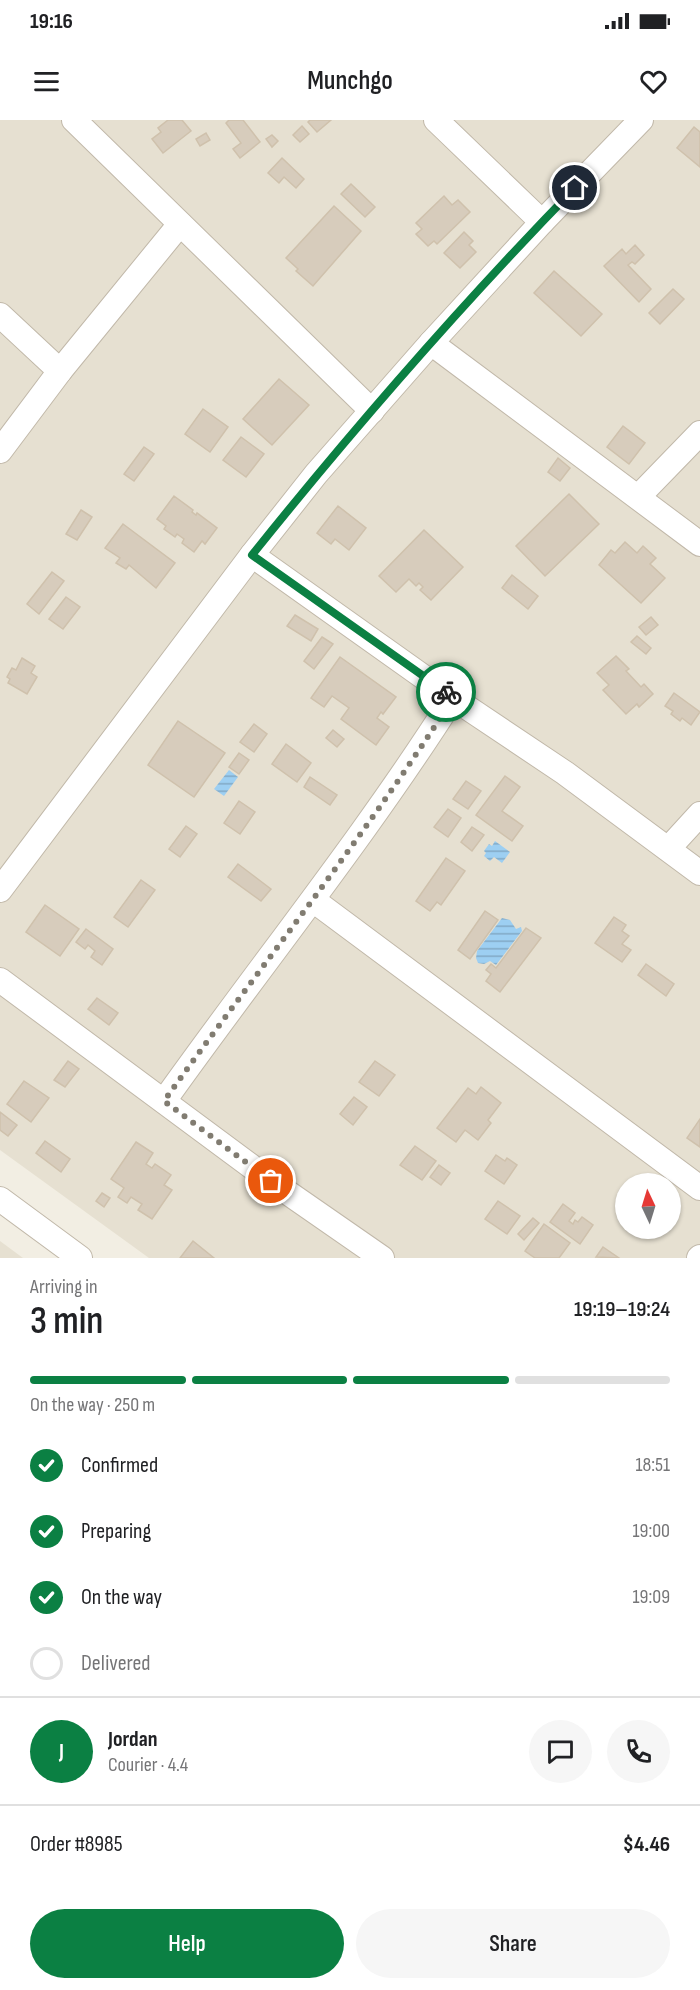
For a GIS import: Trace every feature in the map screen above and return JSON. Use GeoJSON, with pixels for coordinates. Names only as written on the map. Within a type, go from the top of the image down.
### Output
{"type":"FeatureCollection","features":[{"type":"Feature","properties":{"kind":"street"},"geometry":{"type":"LineString","coordinates":[[74,120],[372,411]]}},
{"type":"Feature","properties":{"kind":"street"},"geometry":{"type":"LineString","coordinates":[[436,120],[542,222]]}},
{"type":"Feature","properties":{"kind":"street"},"geometry":{"type":"LineString","coordinates":[[0,890],[252,555],[316,474],[431,343],[542,222],[641,120]]}},
{"type":"Feature","properties":{"kind":"street"},"geometry":{"type":"LineString","coordinates":[[0,451],[60,371],[180,224]]}},
{"type":"Feature","properties":{"kind":"street"},"geometry":{"type":"LineString","coordinates":[[0,315],[60,371]]}},
{"type":"Feature","properties":{"kind":"street"},"geometry":{"type":"LineString","coordinates":[[431,343],[700,544]]}},
{"type":"Feature","properties":{"kind":"street"},"geometry":{"type":"LineString","coordinates":[[638,497],[700,433]]}},
{"type":"Feature","properties":{"kind":"street"},"geometry":{"type":"LineString","coordinates":[[252,555],[453,698],[565,773],[700,873]]}},
{"type":"Feature","properties":{"kind":"street"},"geometry":{"type":"LineString","coordinates":[[164,1101],[228,1011],[313,900],[414,759],[453,698]]}},
{"type":"Feature","properties":{"kind":"street"},"geometry":{"type":"LineString","coordinates":[[668,849],[700,814]]}},
{"type":"Feature","properties":{"kind":"street"},"geometry":{"type":"LineString","coordinates":[[313,900],[700,1188]]}},
{"type":"Feature","properties":{"kind":"street"},"geometry":{"type":"LineString","coordinates":[[0,980],[271,1181],[382,1258]]}},
{"type":"Feature","properties":{"kind":"street"},"geometry":{"type":"LineString","coordinates":[[0,1199],[80,1258]]}},
{"type":"Feature","properties":{"kind":"shaded area"},"geometry":{"type":"Polygon","coordinates":[[[0,120],[700,120],[700,1258],[149,1258],[0,1150],[0,120]]]}},
{"type":"Feature","properties":{"kind":"shaded area"},"geometry":{"type":"Polygon","coordinates":[[[0,1241],[23,1258],[0,1258],[0,1241]]]}},
{"type":"Feature","properties":{"kind":"water"},"geometry":{"type":"Polygon","coordinates":[[[229,770],[238,777],[224,796],[214,789],[229,770]]]}},
{"type":"Feature","properties":{"kind":"water"},"geometry":{"type":"Polygon","coordinates":[[[495,841],[510,852],[502,863],[494,857],[490,861],[484,856],[486,853],[484,851],[489,844],[492,846],[495,841]]]}},
{"type":"Feature","properties":{"kind":"water"},"geometry":{"type":"Polygon","coordinates":[[[502,918],[510,920],[516,929],[521,927],[522,931],[496,965],[490,961],[484,964],[478,963],[477,951],[502,918]]]}},
{"type":"Feature","properties":{"kind":"building"},"geometry":{"type":"Polygon","coordinates":[[[168,120],[182,120],[191,131],[163,153],[152,139],[161,132],[158,128],[168,120]]]}},
{"type":"Feature","properties":{"kind":"building"},"geometry":{"type":"Polygon","coordinates":[[[229,120],[243,120],[260,142],[240,158],[233,149],[241,143],[226,123],[229,120]]]}},
{"type":"Feature","properties":{"kind":"building"},"geometry":{"type":"Polygon","coordinates":[[[310,120],[331,120],[317,132],[308,122],[310,120]]]}},
{"type":"Feature","properties":{"kind":"building"},"geometry":{"type":"Polygon","coordinates":[[[302,126],[309,134],[300,142],[293,135],[302,126]]]}},
{"type":"Feature","properties":{"kind":"building"},"geometry":{"type":"Polygon","coordinates":[[[694,127],[700,132],[700,167],[677,148],[694,127]]]}},
{"type":"Feature","properties":{"kind":"building"},"geometry":{"type":"Polygon","coordinates":[[[206,133],[210,140],[200,146],[196,139],[206,133]]]}},
{"type":"Feature","properties":{"kind":"building"},"geometry":{"type":"Polygon","coordinates":[[[272,135],[278,141],[272,147],[266,139],[272,135]]]}},
{"type":"Feature","properties":{"kind":"building"},"geometry":{"type":"Polygon","coordinates":[[[282,158],[304,179],[296,188],[284,177],[279,183],[268,173],[282,158]]]}},
{"type":"Feature","properties":{"kind":"building"},"geometry":{"type":"Polygon","coordinates":[[[351,184],[375,207],[365,217],[341,194],[351,184]]]}},
{"type":"Feature","properties":{"kind":"building"},"geometry":{"type":"Polygon","coordinates":[[[444,196],[452,205],[458,200],[470,212],[437,244],[434,241],[428,246],[416,234],[422,229],[416,223],[444,196]]]}},
{"type":"Feature","properties":{"kind":"building"},"geometry":{"type":"Polygon","coordinates":[[[334,206],[361,231],[313,286],[296,271],[298,269],[286,258],[334,206]]]}},
{"type":"Feature","properties":{"kind":"building"},"geometry":{"type":"Polygon","coordinates":[[[464,232],[473,241],[469,245],[476,252],[460,268],[444,253],[464,232]]]}},
{"type":"Feature","properties":{"kind":"building"},"geometry":{"type":"Polygon","coordinates":[[[635,245],[644,255],[635,264],[632,262],[628,265],[651,289],[639,302],[604,266],[622,249],[626,254],[635,245]]]}},
{"type":"Feature","properties":{"kind":"building"},"geometry":{"type":"Polygon","coordinates":[[[554,271],[602,314],[581,336],[534,293],[554,271]]]}},
{"type":"Feature","properties":{"kind":"building"},"geometry":{"type":"Polygon","coordinates":[[[673,289],[684,299],[660,324],[649,313],[673,289]]]}},
{"type":"Feature","properties":{"kind":"building"},"geometry":{"type":"Polygon","coordinates":[[[279,379],[309,405],[272,445],[243,419],[279,379]]]}},
{"type":"Feature","properties":{"kind":"building"},"geometry":{"type":"Polygon","coordinates":[[[203,409],[228,427],[210,452],[185,434],[203,409]]]}},
{"type":"Feature","properties":{"kind":"building"},"geometry":{"type":"Polygon","coordinates":[[[623,426],[645,443],[629,464],[607,447],[623,426]]]}},
{"type":"Feature","properties":{"kind":"building"},"geometry":{"type":"Polygon","coordinates":[[[241,437],[264,454],[246,477],[223,460],[241,437]]]}},
{"type":"Feature","properties":{"kind":"building"},"geometry":{"type":"Polygon","coordinates":[[[144,447],[154,454],[134,481],[124,474],[144,447]]]}},
{"type":"Feature","properties":{"kind":"building"},"geometry":{"type":"Polygon","coordinates":[[[558,458],[570,468],[560,481],[548,472],[558,458]]]}},
{"type":"Feature","properties":{"kind":"building"},"geometry":{"type":"Polygon","coordinates":[[[569,494],[599,524],[545,576],[516,546],[569,494]]]}},
{"type":"Feature","properties":{"kind":"building"},"geometry":{"type":"Polygon","coordinates":[[[174,496],[193,510],[192,512],[196,515],[197,513],[217,528],[205,544],[202,541],[194,552],[182,543],[184,539],[177,534],[175,537],[164,529],[166,526],[157,519],[174,496]]]}},
{"type":"Feature","properties":{"kind":"building"},"geometry":{"type":"Polygon","coordinates":[[[338,506],[366,528],[349,550],[335,539],[331,544],[317,533],[338,506]]]}},
{"type":"Feature","properties":{"kind":"building"},"geometry":{"type":"Polygon","coordinates":[[[81,510],[92,517],[77,540],[66,534],[81,510]]]}},
{"type":"Feature","properties":{"kind":"building"},"geometry":{"type":"Polygon","coordinates":[[[123,524],[175,563],[156,588],[129,565],[126,569],[116,563],[120,558],[105,548],[123,524]]]}},
{"type":"Feature","properties":{"kind":"building"},"geometry":{"type":"Polygon","coordinates":[[[424,530],[463,567],[431,600],[420,590],[423,587],[419,583],[416,586],[409,579],[396,592],[379,576],[424,530]]]}},
{"type":"Feature","properties":{"kind":"building"},"geometry":{"type":"Polygon","coordinates":[[[625,542],[637,553],[643,546],[656,558],[650,564],[665,578],[641,603],[599,565],[611,550],[615,553],[625,542]]]}},
{"type":"Feature","properties":{"kind":"building"},"geometry":{"type":"Polygon","coordinates":[[[52,572],[64,581],[39,614],[27,604],[52,572]]]}},
{"type":"Feature","properties":{"kind":"building"},"geometry":{"type":"Polygon","coordinates":[[[512,575],[538,596],[528,609],[502,588],[512,575]]]}},
{"type":"Feature","properties":{"kind":"building"},"geometry":{"type":"Polygon","coordinates":[[[66,597],[80,607],[63,629],[49,619],[66,597]]]}},
{"type":"Feature","properties":{"kind":"building"},"geometry":{"type":"Polygon","coordinates":[[[295,615],[318,629],[311,641],[287,626],[295,615]]]}},
{"type":"Feature","properties":{"kind":"building"},"geometry":{"type":"Polygon","coordinates":[[[651,617],[658,625],[646,635],[639,627],[651,617]]]}},
{"type":"Feature","properties":{"kind":"building"},"geometry":{"type":"Polygon","coordinates":[[[637,636],[651,648],[646,654],[631,642],[637,636]]]}},
{"type":"Feature","properties":{"kind":"building"},"geometry":{"type":"Polygon","coordinates":[[[322,637],[333,644],[314,669],[304,661],[322,637]]]}},
{"type":"Feature","properties":{"kind":"building"},"geometry":{"type":"Polygon","coordinates":[[[616,656],[629,669],[626,671],[641,687],[644,684],[653,694],[639,707],[637,704],[626,714],[603,690],[609,685],[597,673],[616,656]]]}},
{"type":"Feature","properties":{"kind":"building"},"geometry":{"type":"Polygon","coordinates":[[[340,657],[396,697],[377,718],[389,727],[376,745],[341,719],[349,708],[332,696],[324,707],[311,698],[340,657]]]}},
{"type":"Feature","properties":{"kind":"building"},"geometry":{"type":"Polygon","coordinates":[[[22,658],[35,666],[31,673],[37,677],[27,694],[8,683],[10,679],[7,677],[12,668],[16,670],[22,658]]]}},
{"type":"Feature","properties":{"kind":"building"},"geometry":{"type":"Polygon","coordinates":[[[674,693],[700,712],[691,725],[682,718],[680,721],[671,714],[673,711],[665,706],[674,693]]]}},
{"type":"Feature","properties":{"kind":"building"},"geometry":{"type":"Polygon","coordinates":[[[178,721],[225,753],[194,797],[148,765],[178,721]]]}},
{"type":"Feature","properties":{"kind":"building"},"geometry":{"type":"Polygon","coordinates":[[[254,724],[267,734],[254,752],[240,742],[254,724]]]}},
{"type":"Feature","properties":{"kind":"building"},"geometry":{"type":"Polygon","coordinates":[[[333,730],[344,739],[337,747],[326,738],[333,730]]]}},
{"type":"Feature","properties":{"kind":"building"},"geometry":{"type":"Polygon","coordinates":[[[286,744],[311,763],[297,782],[272,764],[286,744]]]}},
{"type":"Feature","properties":{"kind":"building"},"geometry":{"type":"Polygon","coordinates":[[[239,753],[249,760],[239,774],[229,767],[239,753]]]}},
{"type":"Feature","properties":{"kind":"building"},"geometry":{"type":"Polygon","coordinates":[[[505,776],[520,787],[502,811],[523,826],[512,841],[476,815],[505,776]]]}},
{"type":"Feature","properties":{"kind":"building"},"geometry":{"type":"Polygon","coordinates":[[[310,777],[337,795],[330,805],[304,787],[310,777]]]}},
{"type":"Feature","properties":{"kind":"building"},"geometry":{"type":"Polygon","coordinates":[[[466,781],[481,791],[468,809],[453,799],[466,781]]]}},
{"type":"Feature","properties":{"kind":"building"},"geometry":{"type":"Polygon","coordinates":[[[239,801],[255,812],[240,834],[224,823],[239,801]]]}},
{"type":"Feature","properties":{"kind":"building"},"geometry":{"type":"Polygon","coordinates":[[[448,809],[461,818],[448,837],[434,827],[448,809]]]}},
{"type":"Feature","properties":{"kind":"building"},"geometry":{"type":"Polygon","coordinates":[[[186,826],[197,834],[180,857],[169,849],[186,826]]]}},
{"type":"Feature","properties":{"kind":"building"},"geometry":{"type":"Polygon","coordinates":[[[472,827],[484,835],[472,851],[461,842],[472,827]]]}},
{"type":"Feature","properties":{"kind":"building"},"geometry":{"type":"Polygon","coordinates":[[[446,858],[465,871],[441,905],[437,902],[430,911],[416,901],[446,858]]]}},
{"type":"Feature","properties":{"kind":"building"},"geometry":{"type":"Polygon","coordinates":[[[238,864],[271,889],[261,901],[228,877],[238,864]]]}},
{"type":"Feature","properties":{"kind":"building"},"geometry":{"type":"Polygon","coordinates":[[[141,880],[155,890],[128,927],[114,917],[141,880]]]}},
{"type":"Feature","properties":{"kind":"building"},"geometry":{"type":"Polygon","coordinates":[[[45,905],[79,929],[60,956],[26,932],[45,905]]]}},
{"type":"Feature","properties":{"kind":"building"},"geometry":{"type":"Polygon","coordinates":[[[485,911],[498,920],[470,959],[458,950],[485,911]]]}},
{"type":"Feature","properties":{"kind":"building"},"geometry":{"type":"Polygon","coordinates":[[[614,917],[626,925],[622,931],[629,936],[622,944],[631,950],[622,962],[595,943],[614,917]]]}},
{"type":"Feature","properties":{"kind":"building"},"geometry":{"type":"Polygon","coordinates":[[[526,928],[541,938],[500,992],[486,981],[491,974],[486,970],[491,964],[496,968],[526,928]]]}},
{"type":"Feature","properties":{"kind":"building"},"geometry":{"type":"Polygon","coordinates":[[[86,929],[113,949],[102,965],[91,957],[95,951],[88,945],[85,949],[76,942],[86,929]]]}},
{"type":"Feature","properties":{"kind":"building"},"geometry":{"type":"Polygon","coordinates":[[[646,964],[674,984],[666,996],[638,975],[646,964]]]}},
{"type":"Feature","properties":{"kind":"building"},"geometry":{"type":"Polygon","coordinates":[[[97,998],[118,1013],[109,1025],[88,1009],[97,998]]]}},
{"type":"Feature","properties":{"kind":"building"},"geometry":{"type":"Polygon","coordinates":[[[68,1061],[79,1069],[65,1087],[54,1080],[68,1061]]]}},
{"type":"Feature","properties":{"kind":"building"},"geometry":{"type":"Polygon","coordinates":[[[375,1061],[395,1075],[379,1096],[359,1082],[375,1061]]]}},
{"type":"Feature","properties":{"kind":"building"},"geometry":{"type":"Polygon","coordinates":[[[24,1081],[49,1098],[31,1122],[7,1104],[24,1081]]]}},
{"type":"Feature","properties":{"kind":"building"},"geometry":{"type":"Polygon","coordinates":[[[481,1087],[501,1103],[488,1120],[491,1123],[478,1140],[465,1130],[456,1142],[437,1128],[468,1088],[476,1094],[481,1087]]]}},
{"type":"Feature","properties":{"kind":"building"},"geometry":{"type":"Polygon","coordinates":[[[354,1097],[367,1107],[353,1125],[340,1114],[354,1097]]]}},
{"type":"Feature","properties":{"kind":"building"},"geometry":{"type":"Polygon","coordinates":[[[0,1112],[17,1125],[8,1136],[0,1130],[0,1112]]]}},
{"type":"Feature","properties":{"kind":"building"},"geometry":{"type":"Polygon","coordinates":[[[700,1119],[700,1147],[687,1138],[700,1119]]]}},
{"type":"Feature","properties":{"kind":"building"},"geometry":{"type":"Polygon","coordinates":[[[45,1141],[70,1159],[61,1172],[36,1153],[45,1141]]]}},
{"type":"Feature","properties":{"kind":"building"},"geometry":{"type":"Polygon","coordinates":[[[136,1142],[153,1153],[146,1164],[152,1168],[155,1164],[171,1175],[164,1185],[172,1190],[152,1219],[138,1210],[142,1204],[131,1197],[127,1203],[118,1197],[124,1188],[111,1179],[136,1142]]]}},
{"type":"Feature","properties":{"kind":"building"},"geometry":{"type":"Polygon","coordinates":[[[415,1146],[436,1161],[422,1180],[400,1165],[415,1146]]]}},
{"type":"Feature","properties":{"kind":"building"},"geometry":{"type":"Polygon","coordinates":[[[496,1155],[505,1161],[507,1158],[517,1165],[504,1184],[485,1171],[496,1155]]]}},
{"type":"Feature","properties":{"kind":"building"},"geometry":{"type":"Polygon","coordinates":[[[439,1165],[450,1173],[441,1185],[430,1177],[439,1165]]]}},
{"type":"Feature","properties":{"kind":"building"},"geometry":{"type":"Polygon","coordinates":[[[102,1193],[110,1198],[104,1207],[96,1201],[102,1193]]]}},
{"type":"Feature","properties":{"kind":"building"},"geometry":{"type":"Polygon","coordinates":[[[498,1201],[520,1216],[507,1234],[485,1219],[498,1201]]]}},
{"type":"Feature","properties":{"kind":"building"},"geometry":{"type":"Polygon","coordinates":[[[563,1204],[575,1213],[569,1221],[573,1224],[575,1220],[578,1222],[582,1217],[593,1225],[580,1244],[550,1222],[563,1204]]]}},
{"type":"Feature","properties":{"kind":"building"},"geometry":{"type":"Polygon","coordinates":[[[533,1218],[539,1223],[524,1240],[518,1234],[533,1218]]]}},
{"type":"Feature","properties":{"kind":"building"},"geometry":{"type":"Polygon","coordinates":[[[544,1224],[570,1243],[559,1258],[535,1258],[525,1251],[544,1224]]]}},
{"type":"Feature","properties":{"kind":"building"},"geometry":{"type":"Polygon","coordinates":[[[193,1241],[214,1258],[180,1258],[193,1241]]]}},
{"type":"Feature","properties":{"kind":"building"},"geometry":{"type":"Polygon","coordinates":[[[603,1247],[619,1258],[596,1257],[603,1247]]]}},
{"type":"Feature","properties":{"kind":"way so far"},"geometry":{"type":"LineString","coordinates":[[271,1181],[164,1101],[414,759],[453,698],[446,692]]}},
{"type":"Feature","properties":{"kind":"route"},"geometry":{"type":"LineString","coordinates":[[446,692],[252,555],[316,474],[431,343],[575,188]]}}]}
